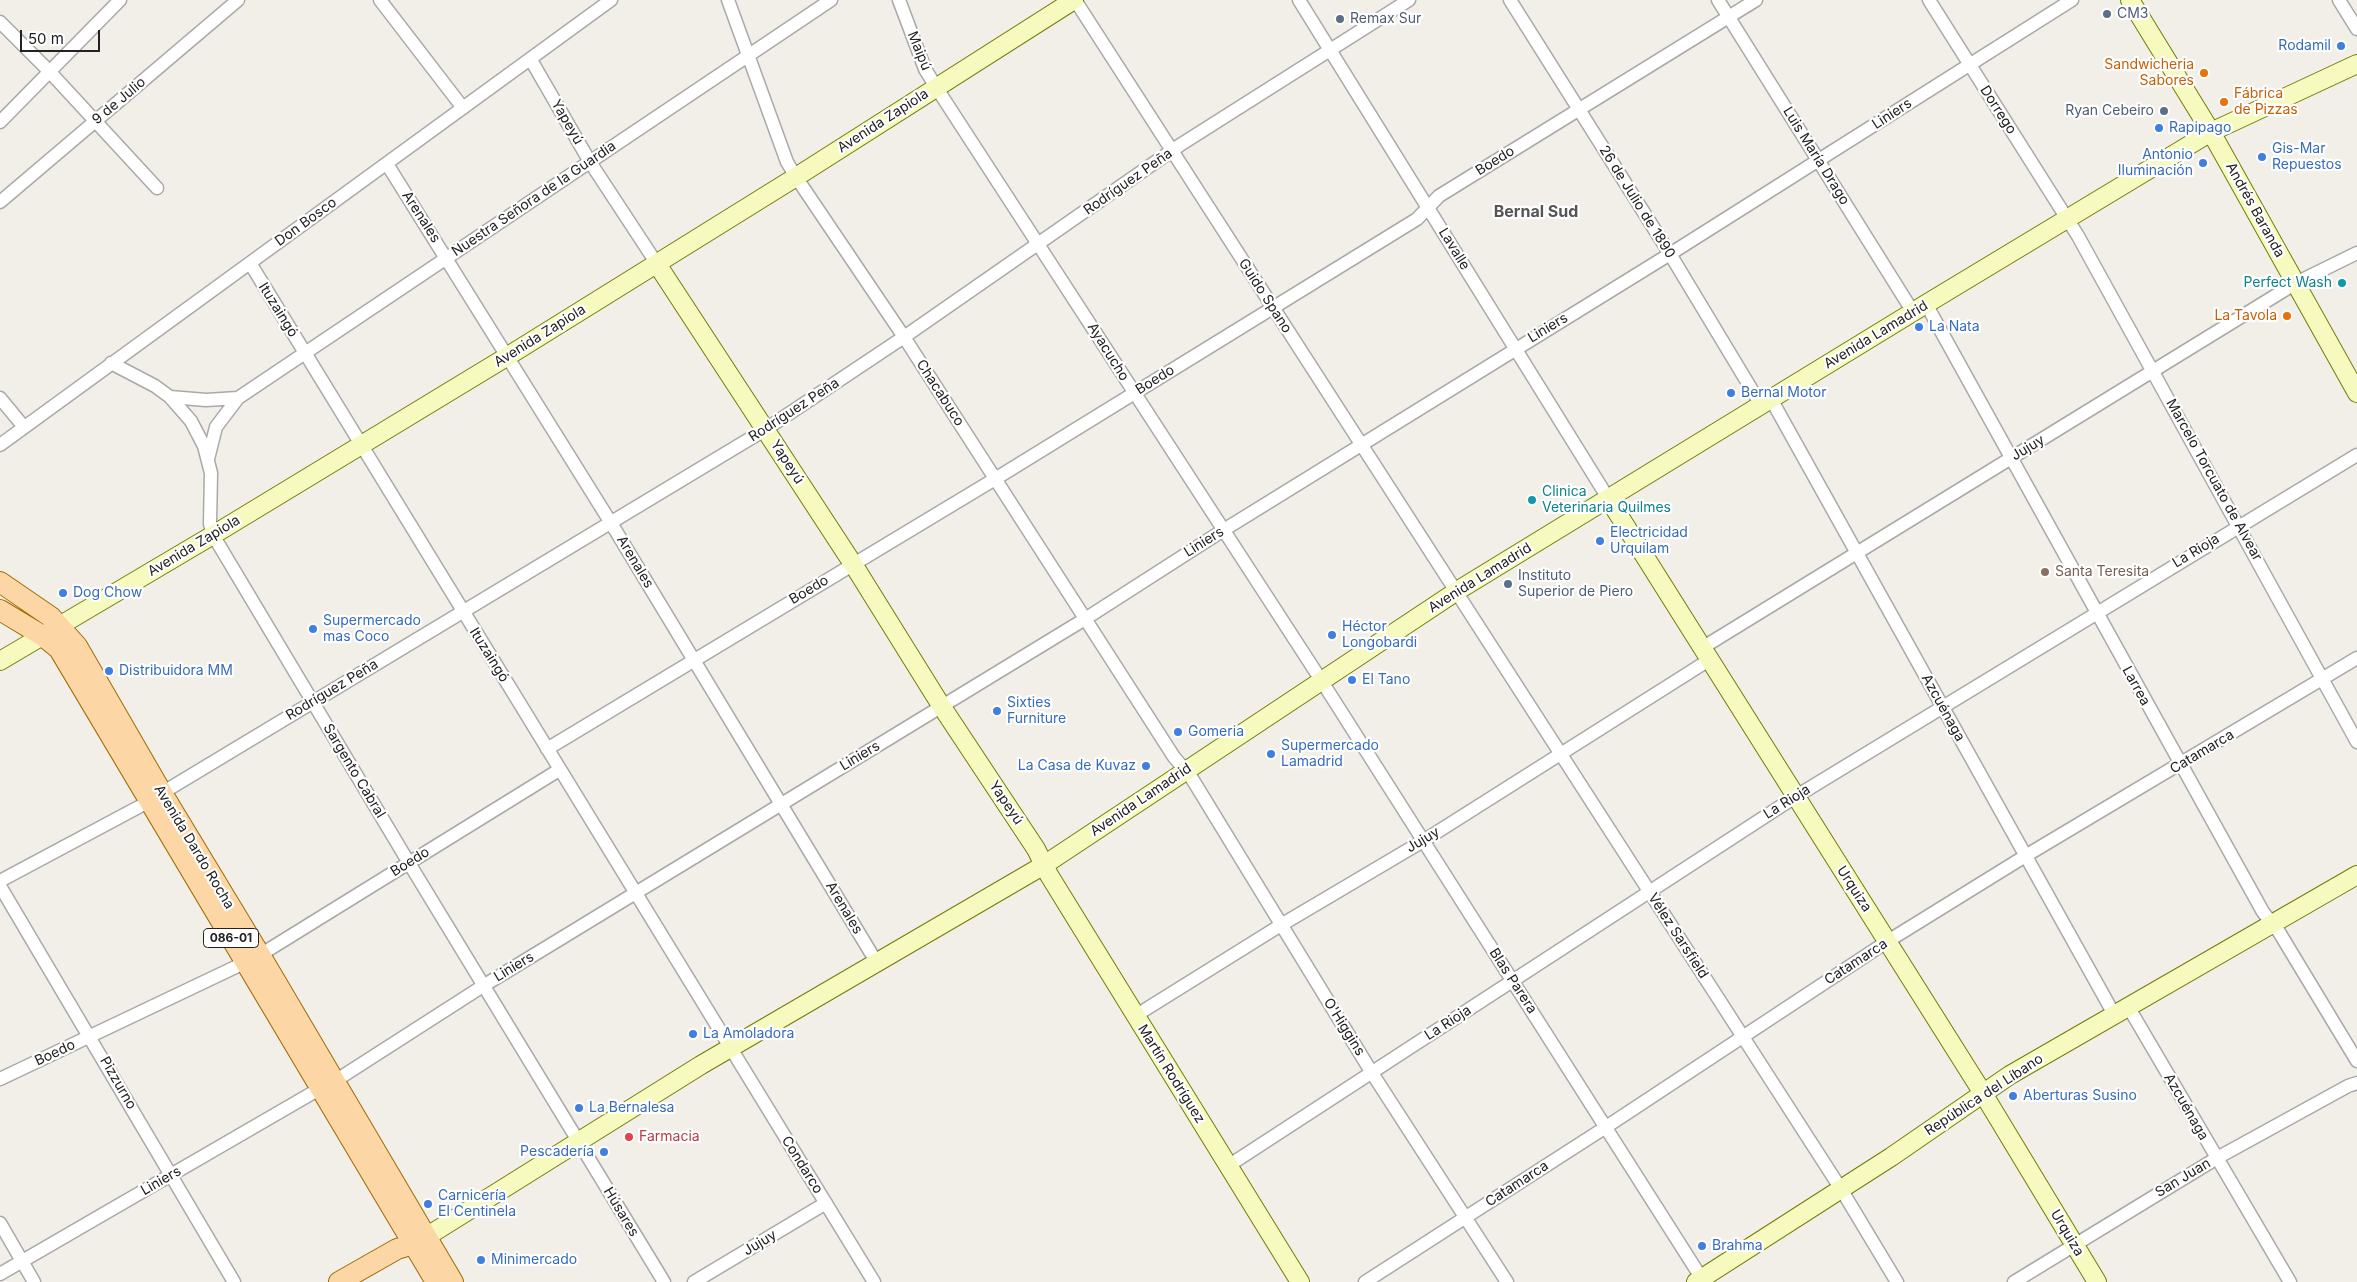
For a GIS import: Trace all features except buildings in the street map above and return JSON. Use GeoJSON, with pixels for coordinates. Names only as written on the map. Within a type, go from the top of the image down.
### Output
{"type":"FeatureCollection","features":[{"type":"Feature","properties":{"kind":"main road","name":"Avenida Dardo Rocha"},"geometry":{"type":"LineString","coordinates":[[0,582],[60,624],[77,646],[155,798]]}},
{"type":"Feature","properties":{"kind":"main road","name":"Avenida Dardo Rocha"},"geometry":{"type":"LineString","coordinates":[[0,610],[59,649],[155,798],[253,958],[420,1241]]}},
{"type":"Feature","properties":{"kind":"main road","name":"Avenida Lamadrid"},"geometry":{"type":"LineString","coordinates":[[340,1282],[397,1249],[420,1241]]}},
{"type":"Feature","properties":{"kind":"main road","name":"Avenida Lamadrid"},"geometry":{"type":"LineString","coordinates":[[362,1282],[401,1258],[420,1241]]}},
{"type":"Feature","properties":{"kind":"main road","name":"086-01"},"geometry":{"type":"LineString","coordinates":[[420,1241],[436,1282]]}},
{"type":"Feature","properties":{"kind":"main road","name":"086-01"},"geometry":{"type":"LineString","coordinates":[[420,1241],[453,1282]]}},
{"type":"Feature","properties":{"kind":"street"},"geometry":{"type":"LineString","coordinates":[[0,122],[120,0]]}},
{"type":"Feature","properties":{"kind":"street","name":"9 de Julio"},"geometry":{"type":"LineString","coordinates":[[0,202],[238,0]]}},
{"type":"Feature","properties":{"kind":"street"},"geometry":{"type":"LineString","coordinates":[[380,0],[463,108]]}},
{"type":"Feature","properties":{"kind":"street","name":"Don Bosco"},"geometry":{"type":"LineString","coordinates":[[0,445],[611,0]]}},
{"type":"Feature","properties":{"kind":"street","name":"Chacabuco"},"geometry":{"type":"LineString","coordinates":[[728,0],[788,162],[796,177],[904,337],[1174,757],[1186,770]]}},
{"type":"Feature","properties":{"kind":"street","name":"Nuestra Señora de la Guardia"},"geometry":{"type":"LineString","coordinates":[[208,458],[216,427],[238,398],[831,0]]}},
{"type":"Feature","properties":{"kind":"street","name":"Maipú"},"geometry":{"type":"LineString","coordinates":[[900,0],[925,69],[940,93]]}},
{"type":"Feature","properties":{"kind":"street","name":"Avenida Zapiola"},"geometry":{"type":"LineString","coordinates":[[0,661],[213,535],[508,356],[796,177],[940,93],[1075,0]]}},
{"type":"Feature","properties":{"kind":"street","name":"Guido Spano"},"geometry":{"type":"LineString","coordinates":[[1075,0],[1457,591]]}},
{"type":"Feature","properties":{"kind":"street","name":"Lavalle"},"geometry":{"type":"LineString","coordinates":[[1299,0],[1608,498]]}},
{"type":"Feature","properties":{"kind":"street","name":"Rodríguez Peña"},"geometry":{"type":"LineString","coordinates":[[0,881],[155,798],[766,429],[904,337],[1172,151],[1409,0]]}},
{"type":"Feature","properties":{"kind":"street","name":"26 de Julio de 1890"},"geometry":{"type":"LineString","coordinates":[[1510,0],[1766,402]]}},
{"type":"Feature","properties":{"kind":"street","name":"Luis María Drago"},"geometry":{"type":"LineString","coordinates":[[1718,0],[1819,160],[1919,308]]}},
{"type":"Feature","properties":{"kind":"street","name":"Boedo"},"geometry":{"type":"LineString","coordinates":[[547,749],[995,480],[1417,219],[1439,196],[1756,0]]}},
{"type":"Feature","properties":{"kind":"street","name":"Dorrego"},"geometry":{"type":"LineString","coordinates":[[1929,0],[2068,219]]}},
{"type":"Feature","properties":{"kind":"street","name":"Liniers"},"geometry":{"type":"LineString","coordinates":[[0,1274],[328,1084],[483,986],[1084,619],[1222,531],[1670,254],[2072,0]]}},
{"type":"Feature","properties":{"kind":"street"},"geometry":{"type":"LineString","coordinates":[[2130,0],[2216,129]]}},
{"type":"Feature","properties":{"kind":"street"},"geometry":{"type":"LineString","coordinates":[[2144,0],[2216,129]]}},
{"type":"Feature","properties":{"kind":"street"},"geometry":{"type":"LineString","coordinates":[[2339,0],[2357,28]]}},
{"type":"Feature","properties":{"kind":"street"},"geometry":{"type":"LineString","coordinates":[[0,22],[96,120],[157,188]]}},
{"type":"Feature","properties":{"kind":"street","name":"Yapeyú"},"geometry":{"type":"LineString","coordinates":[[531,60],[590,162],[766,429],[942,706],[1036,849],[1044,865]]}},
{"type":"Feature","properties":{"kind":"street","name":"Avenida Lamadrid"},"geometry":{"type":"LineString","coordinates":[[420,1241],[730,1048],[1044,865],[1457,591],[1919,308],[2216,129],[2357,64]]}},
{"type":"Feature","properties":{"kind":"street","name":"Ayacucho"},"geometry":{"type":"LineString","coordinates":[[940,93],[1222,531],[1321,680]]}},
{"type":"Feature","properties":{"kind":"street","name":"Andrés Baranda"},"geometry":{"type":"LineString","coordinates":[[2216,129],[2301,281],[2357,393]]}},
{"type":"Feature","properties":{"kind":"street","name":"Arenales"},"geometry":{"type":"LineString","coordinates":[[387,164],[611,523],[877,963]]}},
{"type":"Feature","properties":{"kind":"street","name":"Marcelo Torcuato de Alvear"},"geometry":{"type":"LineString","coordinates":[[2068,219],[2154,371],[2357,742]]}},
{"type":"Feature","properties":{"kind":"street","name":"Jujuy"},"geometry":{"type":"LineString","coordinates":[[1135,1016],[1281,925],[1423,841],[1561,754],[1856,554],[2301,281],[2357,253]]}},
{"type":"Feature","properties":{"kind":"street","name":"Ituzaingó"},"geometry":{"type":"LineString","coordinates":[[250,263],[730,1048]]}},
{"type":"Feature","properties":{"kind":"street","name":"Andrés Baranda"},"geometry":{"type":"LineString","coordinates":[[2301,281],[2357,370]]}},
{"type":"Feature","properties":{"kind":"street","name":"Larrea"},"geometry":{"type":"LineString","coordinates":[[1919,308],[2010,459],[2262,912],[2272,924],[2357,1061]]}},
{"type":"Feature","properties":{"kind":"street","name":"Sargento Cabral"},"geometry":{"type":"LineString","coordinates":[[111,363],[155,386],[170,397],[190,421],[208,458],[212,487],[210,524],[213,535],[578,1142]]}},
{"type":"Feature","properties":{"kind":"street"},"geometry":{"type":"LineString","coordinates":[[170,397],[206,400],[238,398]]}},
{"type":"Feature","properties":{"kind":"street"},"geometry":{"type":"LineString","coordinates":[[0,398],[24,427]]}},
{"type":"Feature","properties":{"kind":"street","name":"Azcuénaga"},"geometry":{"type":"LineString","coordinates":[[1766,402],[1856,554],[2027,856],[2122,1012],[2216,1158],[2290,1282]]}},
{"type":"Feature","properties":{"kind":"street","name":"La Rioja"},"geometry":{"type":"LineString","coordinates":[[1228,1166],[1795,797],[2096,612],[2357,455]]}},
{"type":"Feature","properties":{"kind":"street","name":"Urquiza"},"geometry":{"type":"LineString","coordinates":[[1608,498],[1795,797],[1888,941],[2097,1282]]}},
{"type":"Feature","properties":{"kind":"street","name":"Vélez Sarsfield"},"geometry":{"type":"LineString","coordinates":[[1457,591],[1841,1189],[1897,1282]]}},
{"type":"Feature","properties":{"kind":"street","name":"Catamarca"},"geometry":{"type":"LineString","coordinates":[[1365,1282],[1606,1127],[1888,941],[2357,658]]}},
{"type":"Feature","properties":{"kind":"street","name":"Blas Parera"},"geometry":{"type":"LineString","coordinates":[[1321,680],[1606,1127],[1701,1281]]}},
{"type":"Feature","properties":{"kind":"street","name":"Boedo"},"geometry":{"type":"LineString","coordinates":[[0,1079],[253,958],[559,770]]}},
{"type":"Feature","properties":{"kind":"street","name":"O'Higgins"},"geometry":{"type":"LineString","coordinates":[[1186,770],[1372,1073],[1507,1282]]}},
{"type":"Feature","properties":{"kind":"street","name":"Martín Rodríguez"},"geometry":{"type":"LineString","coordinates":[[1044,865],[1300,1282]]}},
{"type":"Feature","properties":{"kind":"street","name":"República del Líbano"},"geometry":{"type":"LineString","coordinates":[[1701,1281],[1984,1095],[2010,1075],[2357,876]]}},
{"type":"Feature","properties":{"kind":"street","name":"Pizzurno"},"geometry":{"type":"LineString","coordinates":[[0,886],[234,1282]]}},
{"type":"Feature","properties":{"kind":"street","name":"Condarco"},"geometry":{"type":"LineString","coordinates":[[730,1048],[874,1282]]}},
{"type":"Feature","properties":{"kind":"street","name":"San Juan"},"geometry":{"type":"LineString","coordinates":[[2014,1282],[2216,1158],[2348,1086],[2357,1083]]}},
{"type":"Feature","properties":{"kind":"street","name":"Húsares"},"geometry":{"type":"LineString","coordinates":[[578,1142],[664,1282]]}},
{"type":"Feature","properties":{"kind":"street","name":"Jujuy"},"geometry":{"type":"LineString","coordinates":[[694,1282],[826,1203]]}},
{"type":"Feature","properties":{"kind":"street"},"geometry":{"type":"LineString","coordinates":[[0,1223],[34,1282]]}},
{"type":"Feature","properties":{"kind":"place","name":"CM3"},"geometry":{"type":"Point","coordinates":[2107,14]}},
{"type":"Feature","properties":{"kind":"place","name":"Remax Sur"},"geometry":{"type":"Point","coordinates":[1340,19]}},
{"type":"Feature","properties":{"kind":"place","name":"Rodamil"},"geometry":{"type":"Point","coordinates":[2341,46]}},
{"type":"Feature","properties":{"kind":"place","name":"Sandwicheria Sabores"},"geometry":{"type":"Point","coordinates":[2204,73]}},
{"type":"Feature","properties":{"kind":"place","name":"Fábrica de Pizzas"},"geometry":{"type":"Point","coordinates":[2224,102]}},
{"type":"Feature","properties":{"kind":"place","name":"Ryan Cebeiro"},"geometry":{"type":"Point","coordinates":[2164,111]}},
{"type":"Feature","properties":{"kind":"place","name":"Rapipago"},"geometry":{"type":"Point","coordinates":[2159,128]}},
{"type":"Feature","properties":{"kind":"place","name":"Gis-Mar Repuestos"},"geometry":{"type":"Point","coordinates":[2262,157]}},
{"type":"Feature","properties":{"kind":"place","name":"Antonio Iluminación"},"geometry":{"type":"Point","coordinates":[2203,163]}},
{"type":"Feature","properties":{"kind":"place","name":"Perfect Wash"},"geometry":{"type":"Point","coordinates":[2342,283]}},
{"type":"Feature","properties":{"kind":"place","name":"La Tavola"},"geometry":{"type":"Point","coordinates":[2287,316]}},
{"type":"Feature","properties":{"kind":"place","name":"La Nata"},"geometry":{"type":"Point","coordinates":[1919,327]}},
{"type":"Feature","properties":{"kind":"place","name":"Bernal Motor"},"geometry":{"type":"Point","coordinates":[1731,393]}},
{"type":"Feature","properties":{"kind":"place","name":"Clinica Veterinaria Quilmes"},"geometry":{"type":"Point","coordinates":[1532,500]}},
{"type":"Feature","properties":{"kind":"place","name":"Electricidad Urquilam"},"geometry":{"type":"Point","coordinates":[1600,541]}},
{"type":"Feature","properties":{"kind":"place","name":"Santa Teresita"},"geometry":{"type":"Point","coordinates":[2045,572]}},
{"type":"Feature","properties":{"kind":"place","name":"Instituto Superior de Piero"},"geometry":{"type":"Point","coordinates":[1508,584]}},
{"type":"Feature","properties":{"kind":"place","name":"Dog Chow"},"geometry":{"type":"Point","coordinates":[63,593]}},
{"type":"Feature","properties":{"kind":"place","name":"Supermercado mas Coco"},"geometry":{"type":"Point","coordinates":[313,629]}},
{"type":"Feature","properties":{"kind":"place","name":"Héctor Longobardi"},"geometry":{"type":"Point","coordinates":[1332,635]}},
{"type":"Feature","properties":{"kind":"place","name":"Distribuidora MM"},"geometry":{"type":"Point","coordinates":[109,671]}},
{"type":"Feature","properties":{"kind":"place","name":"El Tano"},"geometry":{"type":"Point","coordinates":[1352,680]}},
{"type":"Feature","properties":{"kind":"place","name":"Sixties Furniture"},"geometry":{"type":"Point","coordinates":[997,711]}},
{"type":"Feature","properties":{"kind":"place","name":"Gomeria"},"geometry":{"type":"Point","coordinates":[1178,732]}},
{"type":"Feature","properties":{"kind":"place","name":"Supermercado Lamadrid"},"geometry":{"type":"Point","coordinates":[1271,754]}},
{"type":"Feature","properties":{"kind":"place","name":"La Casa de Kuvaz"},"geometry":{"type":"Point","coordinates":[1146,766]}},
{"type":"Feature","properties":{"kind":"place","name":"La Amoladora"},"geometry":{"type":"Point","coordinates":[693,1034]}},
{"type":"Feature","properties":{"kind":"place","name":"Aberturas Susino"},"geometry":{"type":"Point","coordinates":[2013,1096]}},
{"type":"Feature","properties":{"kind":"place","name":"La Bernalesa"},"geometry":{"type":"Point","coordinates":[579,1108]}},
{"type":"Feature","properties":{"kind":"place","name":"Farmacia"},"geometry":{"type":"Point","coordinates":[629,1137]}},
{"type":"Feature","properties":{"kind":"place","name":"Pescadería"},"geometry":{"type":"Point","coordinates":[604,1152]}},
{"type":"Feature","properties":{"kind":"place","name":"Carnicería El Centinela"},"geometry":{"type":"Point","coordinates":[428,1204]}},
{"type":"Feature","properties":{"kind":"place","name":"Brahma"},"geometry":{"type":"Point","coordinates":[1702,1246]}},
{"type":"Feature","properties":{"kind":"place","name":"Minimercado"},"geometry":{"type":"Point","coordinates":[481,1260]}},
{"type":"Feature","properties":{"kind":"district","name":"Bernal Sud"},"geometry":{"type":"Point","coordinates":[1536,212]}}]}
